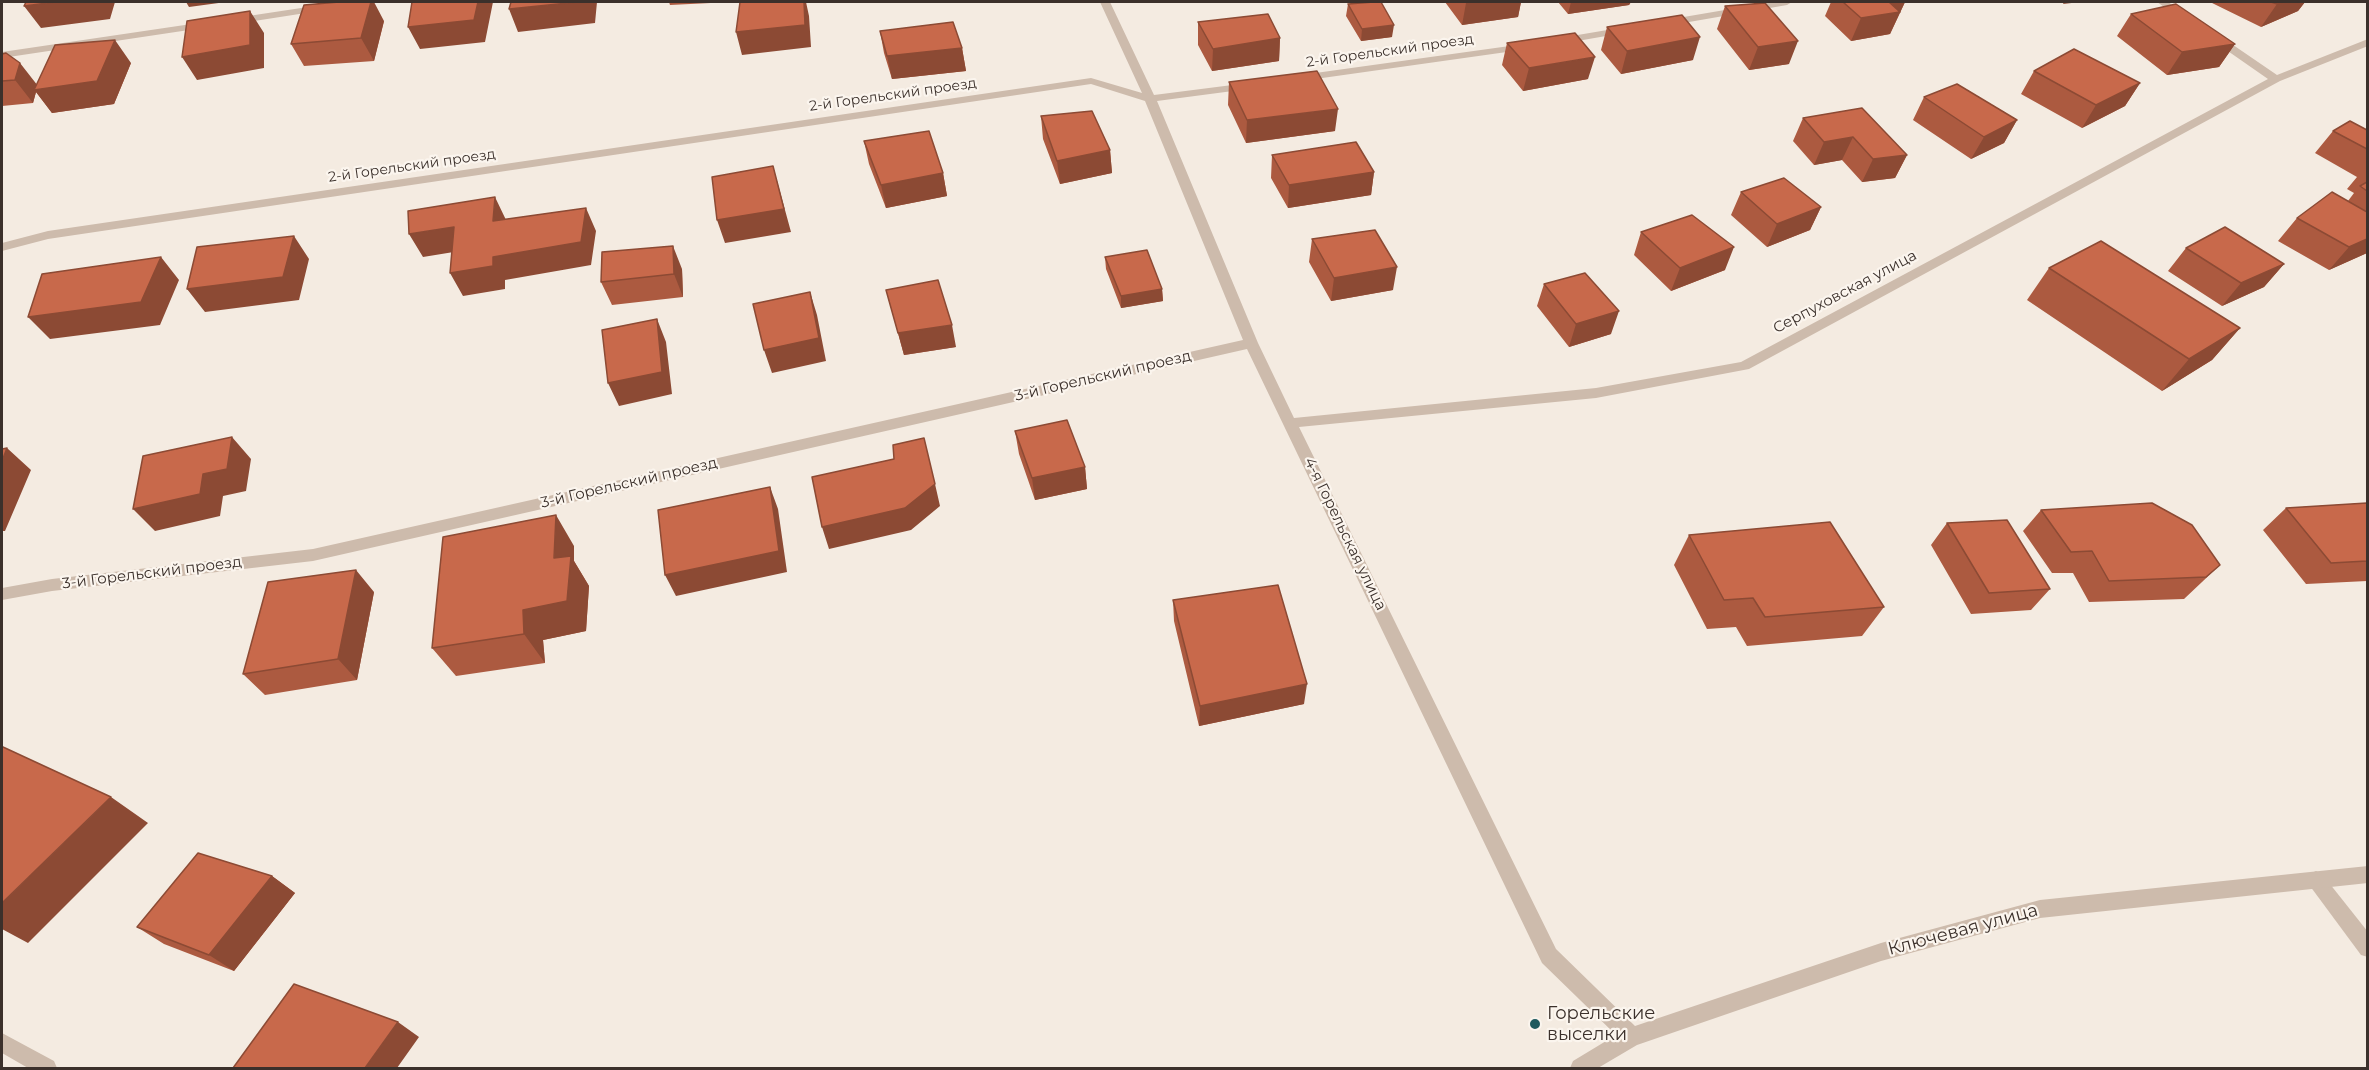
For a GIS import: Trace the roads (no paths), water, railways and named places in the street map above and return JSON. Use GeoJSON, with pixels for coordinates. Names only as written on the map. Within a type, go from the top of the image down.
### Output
{"type":"FeatureCollection","features":[{"type":"Feature","properties":{"kind":"street","name":"4-я Горельская улица"},"geometry":{"type":"LineString","coordinates":[[1105,2],[1150,99],[1251,343],[1292,423],[1549,956],[1632,1037]]}},
{"type":"Feature","properties":{"kind":"street","name":"2-й Горельский проезд"},"geometry":{"type":"LineString","coordinates":[[1291,80],[1541,44],[1787,2]]}},
{"type":"Feature","properties":{"kind":"street"},"geometry":{"type":"LineString","coordinates":[[2162,2],[2191,21]]}},
{"type":"Feature","properties":{"kind":"street"},"geometry":{"type":"LineString","coordinates":[[229,22],[334,7]]}},
{"type":"Feature","properties":{"kind":"street"},"geometry":{"type":"LineString","coordinates":[[2,55],[218,24]]}},
{"type":"Feature","properties":{"kind":"street"},"geometry":{"type":"LineString","coordinates":[[2210,34],[2276,79]]}},
{"type":"Feature","properties":{"kind":"street","name":"Серпуховская улица"},"geometry":{"type":"LineString","coordinates":[[1292,423],[1596,393],[1744,366],[2276,79],[2367,42]]}},
{"type":"Feature","properties":{"kind":"street","name":"2-й Горельский проезд"},"geometry":{"type":"LineString","coordinates":[[2,247],[60,233],[1090,81],[1150,99],[1255,85]]}},
{"type":"Feature","properties":{"kind":"street","name":"3-й Горельский проезд"},"geometry":{"type":"LineString","coordinates":[[2,594],[64,584],[313,555],[1251,343]]}},
{"type":"Feature","properties":{"kind":"street","name":"Ключевая улица"},"geometry":{"type":"LineString","coordinates":[[1580,1068],[1632,1037],[1881,952],[2040,909],[2367,874]]}},
{"type":"Feature","properties":{"kind":"street"},"geometry":{"type":"LineString","coordinates":[[2316,880],[2367,948]]}},
{"type":"Feature","properties":{"kind":"street"},"geometry":{"type":"LineString","coordinates":[[2,1043],[47,1068]]}},
{"type":"Feature","properties":{"kind":"place","name":"Горельские выселки"},"geometry":{"type":"Point","coordinates":[1535,1024]}}]}
